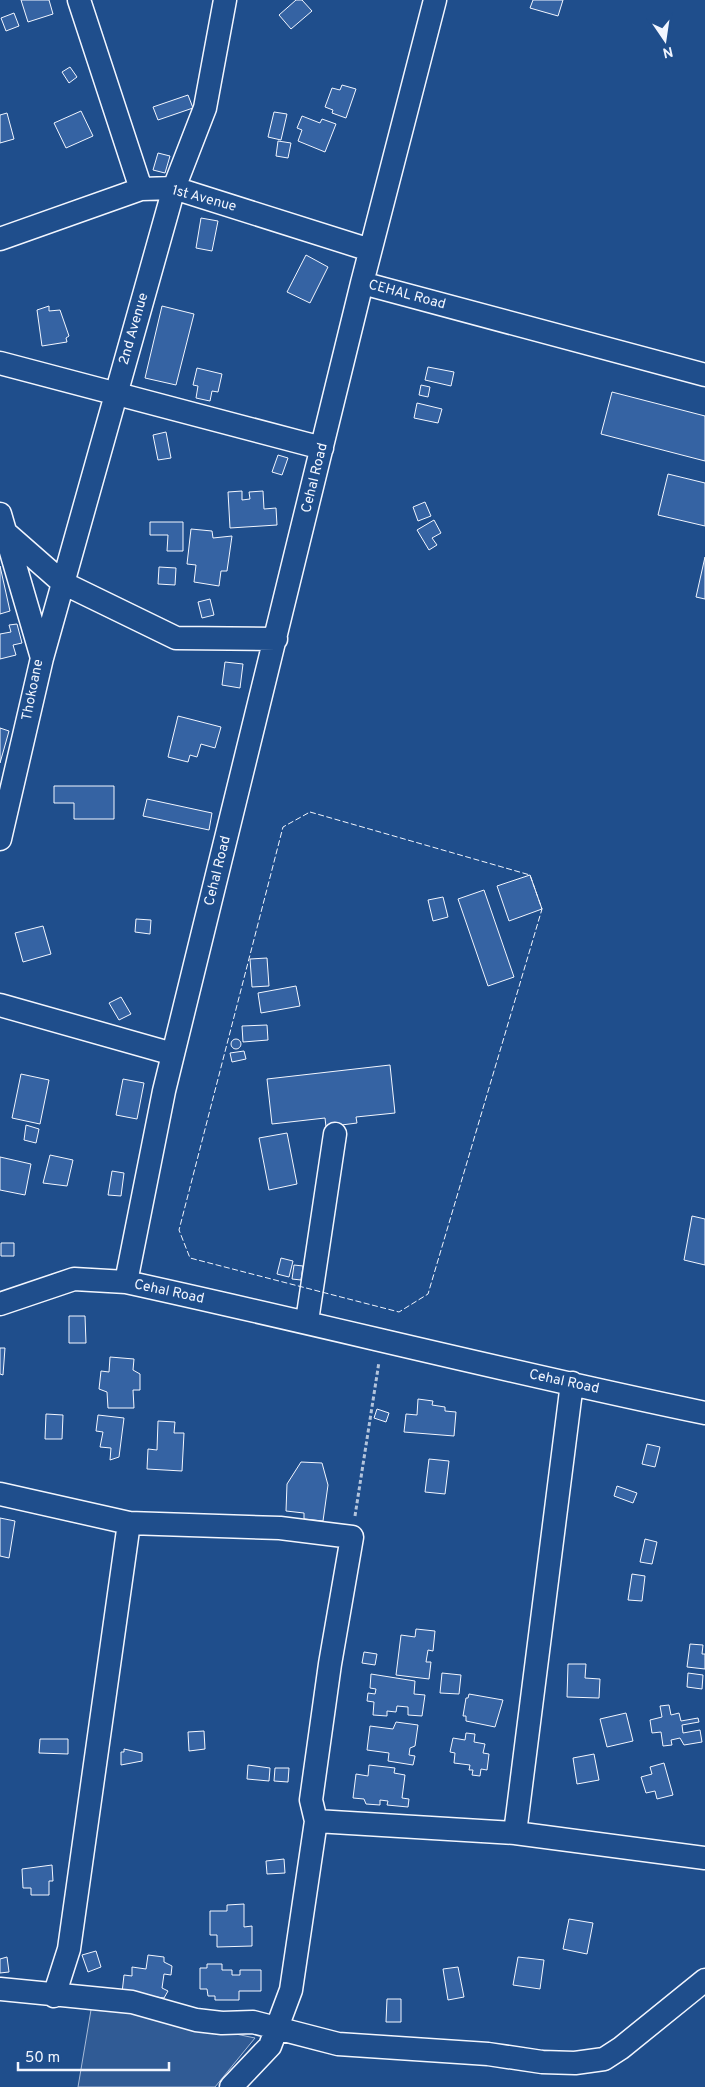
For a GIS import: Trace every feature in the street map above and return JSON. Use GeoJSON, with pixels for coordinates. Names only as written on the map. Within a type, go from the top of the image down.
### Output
{"type":"FeatureCollection","features":[{"type":"Feature","properties":{"kind":"street"},"geometry":{"type":"LineString","coordinates":[[79,0],[141,189]]}},
{"type":"Feature","properties":{"kind":"street","name":"2nd Avenue"},"geometry":{"type":"LineString","coordinates":[[42,658],[174,188],[205,108],[225,0]]}},
{"type":"Feature","properties":{"kind":"street","name":"CEHAL Road"},"geometry":{"type":"LineString","coordinates":[[435,0],[362,283],[705,375]]}},
{"type":"Feature","properties":{"kind":"street","name":"1st Avenue"},"geometry":{"type":"LineString","coordinates":[[0,239],[141,189],[174,188],[370,250]]}},
{"type":"Feature","properties":{"kind":"street","name":"Cehal Road"},"geometry":{"type":"LineString","coordinates":[[362,283],[173,1054],[126,1282],[307,1321],[382,1342],[705,1413]]}},
{"type":"Feature","properties":{"kind":"street"},"geometry":{"type":"LineString","coordinates":[[0,363],[322,448]]}},
{"type":"Feature","properties":{"kind":"street"},"geometry":{"type":"LineString","coordinates":[[3,523],[63,583],[176,638],[276,639]]}},
{"type":"Feature","properties":{"kind":"street","name":"Thokoane"},"geometry":{"type":"LineString","coordinates":[[0,839],[42,658],[3,523]]}},
{"type":"Feature","properties":{"kind":"street"},"geometry":{"type":"LineString","coordinates":[[0,1006],[173,1054]]}},
{"type":"Feature","properties":{"kind":"street"},"geometry":{"type":"LineString","coordinates":[[307,1321],[335,1134]]}},
{"type":"Feature","properties":{"kind":"street"},"geometry":{"type":"LineString","coordinates":[[0,1304],[74,1279],[126,1282]]}},
{"type":"Feature","properties":{"kind":"street"},"geometry":{"type":"LineString","coordinates":[[515,1833],[572,1384]]}},
{"type":"Feature","properties":{"kind":"street"},"geometry":{"type":"LineString","coordinates":[[0,1494],[129,1523],[280,1528],[352,1536],[330,1664],[311,1800],[316,1821],[291,1990],[270,2046],[231,2087]]}},
{"type":"Feature","properties":{"kind":"street"},"geometry":{"type":"LineString","coordinates":[[54,1996],[70,1949],[129,1523]]}},
{"type":"Feature","properties":{"kind":"street"},"geometry":{"type":"LineString","coordinates":[[316,1821],[515,1833],[705,1858]]}},
{"type":"Feature","properties":{"kind":"street"},"geometry":{"type":"LineString","coordinates":[[0,1989],[54,1996],[99,1997],[132,2002],[196,2020],[222,2023],[253,2022],[338,2044],[488,2054],[542,2062],[575,2063],[604,2059],[621,2048],[705,1980]]}},
{"type":"Feature","properties":{"kind":"path"},"geometry":{"type":"LineString","coordinates":[[352,1536],[382,1342]]}},
{"type":"Feature","properties":{"kind":"shaded area"},"geometry":{"type":"Polygon","coordinates":[[[92,2004],[255,2038],[215,2087],[78,2087],[92,2004]]]}},
{"type":"Feature","properties":{"kind":"building"},"geometry":{"type":"Polygon","coordinates":[[[21,0],[49,0],[53,14],[28,22],[21,0]]]}},
{"type":"Feature","properties":{"kind":"building"},"geometry":{"type":"Polygon","coordinates":[[[296,0],[302,0],[312,11],[291,29],[279,15],[296,0]]]}},
{"type":"Feature","properties":{"kind":"building"},"geometry":{"type":"Polygon","coordinates":[[[533,0],[563,0],[558,16],[530,8],[533,0]]]}},
{"type":"Feature","properties":{"kind":"building"},"geometry":{"type":"Polygon","coordinates":[[[14,13],[19,26],[6,31],[1,18],[14,13]]]}},
{"type":"Feature","properties":{"kind":"building"},"geometry":{"type":"Polygon","coordinates":[[[70,67],[77,77],[69,83],[62,72],[70,67]]]}},
{"type":"Feature","properties":{"kind":"building"},"geometry":{"type":"Polygon","coordinates":[[[342,85],[356,89],[346,118],[332,113],[333,110],[325,107],[332,88],[340,90],[342,85]]]}},
{"type":"Feature","properties":{"kind":"building"},"geometry":{"type":"Polygon","coordinates":[[[188,95],[193,108],[158,120],[153,107],[188,95]]]}},
{"type":"Feature","properties":{"kind":"building"},"geometry":{"type":"Polygon","coordinates":[[[81,111],[93,136],[66,148],[54,123],[81,111]]]}},
{"type":"Feature","properties":{"kind":"building"},"geometry":{"type":"Polygon","coordinates":[[[274,112],[287,114],[281,140],[268,137],[274,112]]]}},
{"type":"Feature","properties":{"kind":"building"},"geometry":{"type":"Polygon","coordinates":[[[7,113],[14,139],[0,143],[0,115],[7,113]]]}},
{"type":"Feature","properties":{"kind":"building"},"geometry":{"type":"Polygon","coordinates":[[[302,116],[320,123],[322,119],[336,124],[325,152],[298,141],[302,130],[297,128],[302,116]]]}},
{"type":"Feature","properties":{"kind":"building"},"geometry":{"type":"Polygon","coordinates":[[[278,141],[291,143],[288,158],[276,156],[278,141]]]}},
{"type":"Feature","properties":{"kind":"building"},"geometry":{"type":"Polygon","coordinates":[[[158,153],[170,156],[165,173],[153,170],[158,153]]]}},
{"type":"Feature","properties":{"kind":"building"},"geometry":{"type":"Polygon","coordinates":[[[201,218],[218,221],[212,251],[196,248],[201,218]]]}},
{"type":"Feature","properties":{"kind":"building"},"geometry":{"type":"Polygon","coordinates":[[[306,255],[328,267],[310,303],[287,292],[306,255]]]}},
{"type":"Feature","properties":{"kind":"building"},"geometry":{"type":"Polygon","coordinates":[[[49,306],[49,311],[60,310],[69,336],[66,338],[67,342],[42,346],[37,310],[49,306]]]}},
{"type":"Feature","properties":{"kind":"building"},"geometry":{"type":"Polygon","coordinates":[[[162,306],[194,314],[176,385],[145,378],[162,306]]]}},
{"type":"Feature","properties":{"kind":"building"},"geometry":{"type":"Polygon","coordinates":[[[428,367],[454,372],[451,386],[425,380],[428,367]]]}},
{"type":"Feature","properties":{"kind":"building"},"geometry":{"type":"Polygon","coordinates":[[[197,368],[222,374],[218,392],[212,391],[210,401],[196,398],[198,386],[193,385],[197,368]]]}},
{"type":"Feature","properties":{"kind":"building"},"geometry":{"type":"Polygon","coordinates":[[[421,385],[430,387],[428,397],[419,395],[421,385]]]}},
{"type":"Feature","properties":{"kind":"building"},"geometry":{"type":"Polygon","coordinates":[[[612,392],[705,416],[705,461],[601,434],[612,392]]]}},
{"type":"Feature","properties":{"kind":"building"},"geometry":{"type":"Polygon","coordinates":[[[417,403],[442,409],[438,423],[414,418],[417,403]]]}},
{"type":"Feature","properties":{"kind":"building"},"geometry":{"type":"Polygon","coordinates":[[[166,432],[171,458],[158,460],[153,435],[166,432]]]}},
{"type":"Feature","properties":{"kind":"building"},"geometry":{"type":"Polygon","coordinates":[[[278,455],[288,458],[282,475],[272,472],[278,455]]]}},
{"type":"Feature","properties":{"kind":"building"},"geometry":{"type":"Polygon","coordinates":[[[668,474],[705,483],[705,526],[658,515],[668,474]]]}},
{"type":"Feature","properties":{"kind":"building"},"geometry":{"type":"Polygon","coordinates":[[[242,491],[242,500],[250,499],[249,492],[263,491],[264,509],[276,508],[277,525],[230,528],[228,492],[242,491]]]}},
{"type":"Feature","properties":{"kind":"building"},"geometry":{"type":"Polygon","coordinates":[[[425,502],[431,516],[418,521],[413,507],[425,502]]]}},
{"type":"Feature","properties":{"kind":"building"},"geometry":{"type":"Polygon","coordinates":[[[434,520],[441,533],[432,538],[437,545],[429,550],[417,530],[434,520]]]}},
{"type":"Feature","properties":{"kind":"building"},"geometry":{"type":"Polygon","coordinates":[[[150,522],[183,522],[183,551],[167,551],[168,535],[150,535],[150,522]]]}},
{"type":"Feature","properties":{"kind":"building"},"geometry":{"type":"Polygon","coordinates":[[[191,529],[212,531],[213,538],[232,536],[227,571],[221,571],[219,586],[194,582],[196,565],[187,564],[191,529]]]}},
{"type":"Feature","properties":{"kind":"building"},"geometry":{"type":"Polygon","coordinates":[[[705,557],[705,599],[696,597],[705,557]]]}},
{"type":"Feature","properties":{"kind":"building"},"geometry":{"type":"Polygon","coordinates":[[[0,566],[10,611],[0,614],[0,566]]]}},
{"type":"Feature","properties":{"kind":"building"},"geometry":{"type":"Polygon","coordinates":[[[159,567],[176,568],[175,585],[158,584],[159,567]]]}},
{"type":"Feature","properties":{"kind":"building"},"geometry":{"type":"Polygon","coordinates":[[[210,599],[214,615],[202,618],[198,602],[210,599]]]}},
{"type":"Feature","properties":{"kind":"building"},"geometry":{"type":"Polygon","coordinates":[[[17,624],[22,643],[13,645],[16,655],[0,659],[0,634],[11,632],[9,625],[17,624]]]}},
{"type":"Feature","properties":{"kind":"building"},"geometry":{"type":"Polygon","coordinates":[[[225,662],[243,664],[240,688],[222,685],[225,662]]]}},
{"type":"Feature","properties":{"kind":"building"},"geometry":{"type":"Polygon","coordinates":[[[178,716],[221,727],[215,748],[201,744],[197,757],[190,755],[188,762],[168,757],[178,716]]]}},
{"type":"Feature","properties":{"kind":"building"},"geometry":{"type":"Polygon","coordinates":[[[0,728],[9,731],[0,763],[0,728]]]}},
{"type":"Feature","properties":{"kind":"building"},"geometry":{"type":"Polygon","coordinates":[[[54,786],[114,786],[114,819],[74,819],[74,803],[54,803],[54,786]]]}},
{"type":"Feature","properties":{"kind":"building"},"geometry":{"type":"Polygon","coordinates":[[[147,799],[212,813],[209,830],[143,816],[147,799]]]}},
{"type":"Feature","properties":{"kind":"building"},"geometry":{"type":"Polygon","coordinates":[[[530,875],[542,909],[509,921],[497,886],[530,875]]]}},
{"type":"Feature","properties":{"kind":"building"},"geometry":{"type":"Polygon","coordinates":[[[484,890],[514,977],[488,986],[458,899],[484,890]]]}},
{"type":"Feature","properties":{"kind":"building"},"geometry":{"type":"Polygon","coordinates":[[[443,897],[448,917],[433,921],[428,900],[443,897]]]}},
{"type":"Feature","properties":{"kind":"building"},"geometry":{"type":"Polygon","coordinates":[[[136,919],[151,920],[150,934],[135,932],[136,919]]]}},
{"type":"Feature","properties":{"kind":"building"},"geometry":{"type":"Polygon","coordinates":[[[43,926],[51,954],[23,962],[15,933],[43,926]]]}},
{"type":"Feature","properties":{"kind":"building"},"geometry":{"type":"Polygon","coordinates":[[[267,958],[269,986],[252,987],[250,959],[267,958]]]}},
{"type":"Feature","properties":{"kind":"building"},"geometry":{"type":"Polygon","coordinates":[[[296,986],[300,1006],[261,1013],[258,993],[296,986]]]}},
{"type":"Feature","properties":{"kind":"building"},"geometry":{"type":"Polygon","coordinates":[[[121,997],[131,1014],[119,1020],[109,1003],[121,997]]]}},
{"type":"Feature","properties":{"kind":"building"},"geometry":{"type":"Polygon","coordinates":[[[267,1025],[268,1040],[243,1042],[242,1026],[267,1025]]]}},
{"type":"Feature","properties":{"kind":"building"},"geometry":{"type":"Polygon","coordinates":[[[234,1039],[238,1039],[241,1044],[240,1048],[234,1049],[231,1046],[231,1042],[234,1039]]]}},
{"type":"Feature","properties":{"kind":"building"},"geometry":{"type":"Polygon","coordinates":[[[244,1051],[246,1059],[232,1062],[230,1053],[244,1051]]]}},
{"type":"Feature","properties":{"kind":"building"},"geometry":{"type":"Polygon","coordinates":[[[390,1065],[395,1113],[356,1117],[357,1123],[326,1127],[325,1118],[272,1124],[267,1079],[390,1065]]]}},
{"type":"Feature","properties":{"kind":"building"},"geometry":{"type":"Polygon","coordinates":[[[21,1074],[49,1080],[40,1124],[12,1118],[21,1074]]]}},
{"type":"Feature","properties":{"kind":"building"},"geometry":{"type":"Polygon","coordinates":[[[123,1079],[144,1083],[137,1119],[116,1115],[123,1079]]]}},
{"type":"Feature","properties":{"kind":"building"},"geometry":{"type":"Polygon","coordinates":[[[26,1125],[39,1129],[36,1143],[24,1140],[26,1125]]]}},
{"type":"Feature","properties":{"kind":"building"},"geometry":{"type":"Polygon","coordinates":[[[287,1133],[297,1184],[269,1190],[259,1138],[287,1133]]]}},
{"type":"Feature","properties":{"kind":"building"},"geometry":{"type":"Polygon","coordinates":[[[50,1155],[73,1160],[67,1186],[43,1183],[50,1155]]]}},
{"type":"Feature","properties":{"kind":"building"},"geometry":{"type":"Polygon","coordinates":[[[0,1157],[31,1164],[25,1195],[0,1190],[0,1157]]]}},
{"type":"Feature","properties":{"kind":"building"},"geometry":{"type":"Polygon","coordinates":[[[112,1171],[124,1173],[121,1196],[108,1195],[112,1171]]]}},
{"type":"Feature","properties":{"kind":"building"},"geometry":{"type":"Polygon","coordinates":[[[692,1216],[705,1219],[705,1265],[684,1260],[692,1216]]]}},
{"type":"Feature","properties":{"kind":"building"},"geometry":{"type":"Polygon","coordinates":[[[1,1243],[14,1243],[14,1256],[1,1256],[1,1243]]]}},
{"type":"Feature","properties":{"kind":"building"},"geometry":{"type":"Polygon","coordinates":[[[281,1258],[293,1261],[289,1277],[277,1274],[281,1258]]]}},
{"type":"Feature","properties":{"kind":"building"},"geometry":{"type":"Polygon","coordinates":[[[294,1265],[303,1266],[301,1280],[292,1279],[294,1265]]]}},
{"type":"Feature","properties":{"kind":"building"},"geometry":{"type":"Polygon","coordinates":[[[69,1316],[85,1316],[86,1343],[69,1343],[69,1316]]]}},
{"type":"Feature","properties":{"kind":"building"},"geometry":{"type":"Polygon","coordinates":[[[0,1348],[5,1348],[3,1375],[0,1374],[0,1348]]]}},
{"type":"Feature","properties":{"kind":"building"},"geometry":{"type":"Polygon","coordinates":[[[110,1357],[134,1359],[133,1370],[140,1374],[140,1390],[133,1390],[134,1408],[108,1408],[107,1392],[99,1389],[101,1371],[109,1372],[110,1357]]]}},
{"type":"Feature","properties":{"kind":"building"},"geometry":{"type":"Polygon","coordinates":[[[418,1399],[433,1401],[432,1405],[445,1407],[445,1411],[456,1412],[454,1436],[404,1432],[406,1414],[417,1415],[418,1399]]]}},
{"type":"Feature","properties":{"kind":"building"},"geometry":{"type":"Polygon","coordinates":[[[377,1409],[389,1413],[386,1422],[374,1418],[377,1409]]]}},
{"type":"Feature","properties":{"kind":"building"},"geometry":{"type":"Polygon","coordinates":[[[46,1414],[63,1415],[62,1439],[45,1439],[46,1414]]]}},
{"type":"Feature","properties":{"kind":"building"},"geometry":{"type":"Polygon","coordinates":[[[98,1415],[124,1418],[119,1457],[110,1460],[111,1448],[100,1447],[103,1432],[96,1431],[98,1415]]]}},
{"type":"Feature","properties":{"kind":"building"},"geometry":{"type":"Polygon","coordinates":[[[158,1421],[175,1422],[174,1433],[184,1433],[182,1471],[147,1469],[148,1449],[157,1450],[158,1421]]]}},
{"type":"Feature","properties":{"kind":"building"},"geometry":{"type":"Polygon","coordinates":[[[647,1444],[660,1447],[655,1467],[642,1464],[647,1444]]]}},
{"type":"Feature","properties":{"kind":"building"},"geometry":{"type":"Polygon","coordinates":[[[429,1459],[449,1461],[445,1494],[425,1492],[429,1459]]]}},
{"type":"Feature","properties":{"kind":"building"},"geometry":{"type":"Polygon","coordinates":[[[301,1462],[322,1463],[328,1485],[323,1521],[304,1519],[304,1513],[286,1511],[287,1484],[301,1462]]]}},
{"type":"Feature","properties":{"kind":"building"},"geometry":{"type":"Polygon","coordinates":[[[617,1486],[637,1493],[633,1503],[614,1496],[617,1486]]]}},
{"type":"Feature","properties":{"kind":"building"},"geometry":{"type":"Polygon","coordinates":[[[0,1518],[15,1521],[9,1558],[0,1556],[0,1518]]]}},
{"type":"Feature","properties":{"kind":"building"},"geometry":{"type":"Polygon","coordinates":[[[645,1539],[657,1542],[652,1564],[640,1562],[645,1539]]]}},
{"type":"Feature","properties":{"kind":"building"},"geometry":{"type":"Polygon","coordinates":[[[632,1574],[645,1576],[642,1601],[628,1600],[632,1574]]]}},
{"type":"Feature","properties":{"kind":"building"},"geometry":{"type":"Polygon","coordinates":[[[416,1629],[435,1631],[433,1651],[428,1650],[426,1662],[431,1662],[429,1679],[396,1675],[401,1635],[415,1637],[416,1629]]]}},
{"type":"Feature","properties":{"kind":"building"},"geometry":{"type":"Polygon","coordinates":[[[690,1644],[703,1645],[702,1654],[705,1654],[705,1669],[687,1667],[690,1644]]]}},
{"type":"Feature","properties":{"kind":"building"},"geometry":{"type":"Polygon","coordinates":[[[364,1652],[377,1654],[375,1665],[362,1663],[364,1652]]]}},
{"type":"Feature","properties":{"kind":"building"},"geometry":{"type":"Polygon","coordinates":[[[568,1664],[586,1664],[585,1678],[600,1679],[599,1698],[567,1697],[568,1664]]]}},
{"type":"Feature","properties":{"kind":"building"},"geometry":{"type":"Polygon","coordinates":[[[442,1673],[461,1675],[459,1694],[440,1693],[442,1673]]]}},
{"type":"Feature","properties":{"kind":"building"},"geometry":{"type":"Polygon","coordinates":[[[688,1673],[703,1675],[702,1689],[687,1687],[688,1673]]]}},
{"type":"Feature","properties":{"kind":"building"},"geometry":{"type":"Polygon","coordinates":[[[371,1674],[415,1681],[414,1694],[425,1695],[422,1716],[408,1715],[408,1707],[397,1706],[396,1712],[387,1711],[387,1716],[373,1715],[374,1702],[367,1701],[368,1693],[375,1694],[376,1689],[370,1688],[371,1674]]]}},
{"type":"Feature","properties":{"kind":"building"},"geometry":{"type":"Polygon","coordinates":[[[469,1694],[503,1700],[495,1727],[466,1721],[466,1716],[463,1716],[466,1698],[468,1698],[469,1694]]]}},
{"type":"Feature","properties":{"kind":"building"},"geometry":{"type":"Polygon","coordinates":[[[669,1705],[671,1715],[679,1713],[681,1721],[698,1718],[699,1722],[682,1725],[683,1733],[700,1730],[702,1742],[684,1745],[680,1738],[671,1740],[672,1745],[663,1746],[661,1732],[652,1733],[650,1720],[662,1717],[660,1706],[669,1705]]]}},
{"type":"Feature","properties":{"kind":"building"},"geometry":{"type":"Polygon","coordinates":[[[626,1713],[633,1741],[607,1747],[600,1719],[626,1713]]]}},
{"type":"Feature","properties":{"kind":"building"},"geometry":{"type":"Polygon","coordinates":[[[396,1722],[418,1725],[415,1746],[410,1748],[409,1755],[415,1756],[413,1765],[388,1761],[389,1753],[367,1750],[370,1726],[393,1729],[396,1722]]]}},
{"type":"Feature","properties":{"kind":"building"},"geometry":{"type":"Polygon","coordinates":[[[204,1731],[205,1749],[189,1751],[188,1732],[204,1731]]]}},
{"type":"Feature","properties":{"kind":"building"},"geometry":{"type":"Polygon","coordinates":[[[466,1733],[475,1734],[474,1742],[485,1744],[483,1753],[489,1754],[487,1770],[481,1769],[480,1776],[472,1775],[473,1770],[469,1770],[470,1765],[454,1763],[455,1753],[450,1752],[453,1738],[465,1740],[466,1733]]]}},
{"type":"Feature","properties":{"kind":"building"},"geometry":{"type":"Polygon","coordinates":[[[40,1739],[68,1739],[68,1754],[39,1753],[40,1739]]]}},
{"type":"Feature","properties":{"kind":"building"},"geometry":{"type":"Polygon","coordinates":[[[124,1749],[142,1753],[142,1761],[121,1765],[121,1752],[124,1752],[124,1749]]]}},
{"type":"Feature","properties":{"kind":"building"},"geometry":{"type":"Polygon","coordinates":[[[594,1754],[599,1780],[577,1784],[573,1758],[594,1754]]]}},
{"type":"Feature","properties":{"kind":"building"},"geometry":{"type":"Polygon","coordinates":[[[664,1763],[673,1795],[657,1799],[655,1791],[646,1793],[641,1777],[652,1774],[650,1767],[664,1763]]]}},
{"type":"Feature","properties":{"kind":"building"},"geometry":{"type":"Polygon","coordinates":[[[248,1765],[270,1768],[269,1781],[247,1779],[248,1765]]]}},
{"type":"Feature","properties":{"kind":"building"},"geometry":{"type":"Polygon","coordinates":[[[369,1765],[395,1768],[394,1773],[405,1775],[402,1798],[409,1799],[408,1807],[387,1805],[388,1801],[380,1800],[380,1805],[366,1804],[364,1799],[353,1798],[356,1774],[368,1776],[369,1765]]]}},
{"type":"Feature","properties":{"kind":"building"},"geometry":{"type":"Polygon","coordinates":[[[275,1768],[289,1768],[288,1782],[274,1781],[275,1768]]]}},
{"type":"Feature","properties":{"kind":"building"},"geometry":{"type":"Polygon","coordinates":[[[284,1859],[285,1873],[267,1874],[266,1861],[284,1859]]]}},
{"type":"Feature","properties":{"kind":"building"},"geometry":{"type":"Polygon","coordinates":[[[52,1865],[53,1881],[49,1881],[49,1895],[31,1895],[31,1888],[23,1888],[22,1869],[52,1865]]]}},
{"type":"Feature","properties":{"kind":"building"},"geometry":{"type":"Polygon","coordinates":[[[244,1904],[244,1927],[252,1926],[252,1946],[217,1947],[217,1935],[210,1935],[210,1911],[227,1911],[227,1905],[244,1904]]]}},
{"type":"Feature","properties":{"kind":"building"},"geometry":{"type":"Polygon","coordinates":[[[569,1919],[593,1923],[587,1954],[563,1949],[569,1919]]]}},
{"type":"Feature","properties":{"kind":"building"},"geometry":{"type":"Polygon","coordinates":[[[96,1951],[101,1967],[88,1972],[82,1955],[96,1951]]]}},
{"type":"Feature","properties":{"kind":"building"},"geometry":{"type":"Polygon","coordinates":[[[148,1955],[164,1957],[164,1962],[172,1966],[171,1975],[164,1974],[162,1988],[168,1991],[164,1998],[122,1993],[124,1975],[132,1976],[132,1967],[146,1969],[148,1955]]]}},
{"type":"Feature","properties":{"kind":"building"},"geometry":{"type":"Polygon","coordinates":[[[7,1957],[9,1972],[0,1973],[0,1959],[7,1957]]]}},
{"type":"Feature","properties":{"kind":"building"},"geometry":{"type":"Polygon","coordinates":[[[518,1957],[544,1960],[540,1989],[513,1985],[518,1957]]]}},
{"type":"Feature","properties":{"kind":"building"},"geometry":{"type":"Polygon","coordinates":[[[207,1964],[222,1964],[222,1970],[232,1970],[232,1975],[240,1975],[240,1970],[261,1970],[261,1991],[239,1991],[239,2000],[215,2000],[215,1996],[208,1996],[207,1989],[200,1989],[200,1968],[207,1968],[207,1964]]]}},
{"type":"Feature","properties":{"kind":"building"},"geometry":{"type":"Polygon","coordinates":[[[458,1967],[464,1997],[448,2000],[443,1969],[458,1967]]]}},
{"type":"Feature","properties":{"kind":"building"},"geometry":{"type":"Polygon","coordinates":[[[387,1999],[401,1999],[401,2022],[386,2022],[387,1999]]]}},
{"type":"Feature","properties":{"kind":"fence"},"geometry":{"type":"LineString","coordinates":[[310,812],[530,875],[542,909],[428,1294],[399,1312],[190,1258],[179,1230],[283,827],[310,812]]}}]}
